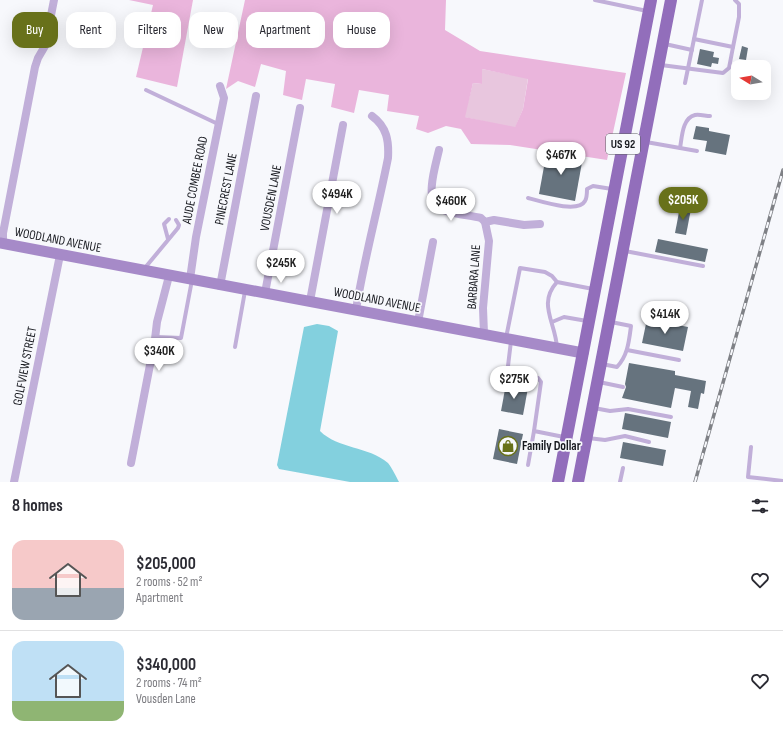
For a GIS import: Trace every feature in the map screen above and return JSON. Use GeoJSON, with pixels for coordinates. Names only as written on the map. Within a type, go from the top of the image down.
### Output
{"type":"FeatureCollection","features":[{"type":"Feature","properties":{"kind":"main road"},"geometry":{"type":"LineString","coordinates":[[638,67],[647,51],[663,43],[650,6],[661,6],[669,0]]}},
{"type":"Feature","properties":{"kind":"main road","name":"US 92"},"geometry":{"type":"LineString","coordinates":[[578,482],[663,43],[669,0]]}},
{"type":"Feature","properties":{"kind":"main road","name":"US 92"},"geometry":{"type":"LineString","coordinates":[[558,482],[650,6]]}},
{"type":"Feature","properties":{"kind":"main road"},"geometry":{"type":"LineString","coordinates":[[587,432],[589,379],[583,353],[595,345],[612,306]]}},
{"type":"Feature","properties":{"kind":"street"},"geometry":{"type":"LineString","coordinates":[[2,243],[35,67],[45,46],[54,0]]}},
{"type":"Feature","properties":{"kind":"street","name":"AUDE COMBEE ROAD"},"geometry":{"type":"LineString","coordinates":[[191,280],[196,237],[224,98],[220,86]]}},
{"type":"Feature","properties":{"kind":"street","name":"PINECREST LANE"},"geometry":{"type":"LineString","coordinates":[[220,286],[256,96]]}},
{"type":"Feature","properties":{"kind":"street","name":"VOUSDEN LANE"},"geometry":{"type":"LineString","coordinates":[[265,293],[300,108]]}},
{"type":"Feature","properties":{"kind":"street"},"geometry":{"type":"LineString","coordinates":[[356,310],[361,275],[369,248],[388,158],[389,143],[385,130],[372,116]]}},
{"type":"Feature","properties":{"kind":"street"},"geometry":{"type":"LineString","coordinates":[[310,301],[343,125]]}},
{"type":"Feature","properties":{"kind":"street"},"geometry":{"type":"LineString","coordinates":[[439,150],[431,192],[434,204],[439,208],[481,218],[485,222],[494,220],[524,225],[540,224]]}},
{"type":"Feature","properties":{"kind":"street","name":"BARBARA LANE"},"geometry":{"type":"LineString","coordinates":[[484,334],[483,293],[489,241],[485,222]]}},
{"type":"Feature","properties":{"kind":"street"},"geometry":{"type":"LineString","coordinates":[[418,322],[433,242]]}},
{"type":"Feature","properties":{"kind":"street","name":"WOODLAND AVENUE"},"geometry":{"type":"LineString","coordinates":[[2,243],[220,286],[310,301],[583,353]]}},
{"type":"Feature","properties":{"kind":"street","name":"GOLFVIEW STREET"},"geometry":{"type":"LineString","coordinates":[[14,482],[60,255]]}},
{"type":"Feature","properties":{"kind":"street"},"geometry":{"type":"LineString","coordinates":[[131,463],[156,337],[157,322],[169,276]]}},
{"type":"Feature","properties":{"kind":"lane"},"geometry":{"type":"LineString","coordinates":[[595,0],[650,6]]}},
{"type":"Feature","properties":{"kind":"lane"},"geometry":{"type":"LineString","coordinates":[[685,83],[702,0]]}},
{"type":"Feature","properties":{"kind":"lane"},"geometry":{"type":"LineString","coordinates":[[658,65],[723,73],[729,68],[739,17],[739,4],[735,0]]}},
{"type":"Feature","properties":{"kind":"lane"},"geometry":{"type":"LineString","coordinates":[[694,39],[733,47]]}},
{"type":"Feature","properties":{"kind":"lane"},"geometry":{"type":"LineString","coordinates":[[663,43],[692,50]]}},
{"type":"Feature","properties":{"kind":"lane"},"geometry":{"type":"LineString","coordinates":[[146,90],[218,124]]}},
{"type":"Feature","properties":{"kind":"lane"},"geometry":{"type":"LineString","coordinates":[[680,148],[686,122],[695,114],[710,116]]}},
{"type":"Feature","properties":{"kind":"lane"},"geometry":{"type":"LineString","coordinates":[[644,141],[697,151]]}},
{"type":"Feature","properties":{"kind":"lane"},"geometry":{"type":"LineString","coordinates":[[528,198],[570,208],[582,204],[585,201],[588,189],[593,186],[615,190]]}},
{"type":"Feature","properties":{"kind":"lane"},"geometry":{"type":"LineString","coordinates":[[168,240],[164,224],[169,219]]}},
{"type":"Feature","properties":{"kind":"lane"},"geometry":{"type":"LineString","coordinates":[[143,271],[178,228],[179,225],[176,220]]}},
{"type":"Feature","properties":{"kind":"lane"},"geometry":{"type":"LineString","coordinates":[[623,250],[703,266]]}},
{"type":"Feature","properties":{"kind":"lane"},"geometry":{"type":"LineString","coordinates":[[528,465],[541,382],[538,378],[510,371],[508,366],[508,339],[520,268],[545,272],[552,276],[557,282],[596,290]]}},
{"type":"Feature","properties":{"kind":"lane"},"geometry":{"type":"LineString","coordinates":[[156,337],[181,338],[191,280]]}},
{"type":"Feature","properties":{"kind":"lane"},"geometry":{"type":"LineString","coordinates":[[557,282],[552,288],[547,300],[547,307],[552,322],[557,348]]}},
{"type":"Feature","properties":{"kind":"lane"},"geometry":{"type":"LineString","coordinates":[[235,347],[245,290]]}},
{"type":"Feature","properties":{"kind":"lane"},"geometry":{"type":"LineString","coordinates":[[552,322],[564,317],[589,322]]}},
{"type":"Feature","properties":{"kind":"lane"},"geometry":{"type":"LineString","coordinates":[[600,364],[617,366],[622,362],[627,350],[631,326],[609,322]]}},
{"type":"Feature","properties":{"kind":"lane"},"geometry":{"type":"LineString","coordinates":[[627,350],[679,360]]}},
{"type":"Feature","properties":{"kind":"lane"},"geometry":{"type":"LineString","coordinates":[[597,382],[623,387]]}},
{"type":"Feature","properties":{"kind":"lane"},"geometry":{"type":"LineString","coordinates":[[592,407],[610,410],[628,409],[671,416]]}},
{"type":"Feature","properties":{"kind":"lane"},"geometry":{"type":"LineString","coordinates":[[534,431],[567,438]]}},
{"type":"Feature","properties":{"kind":"lane"},"geometry":{"type":"LineString","coordinates":[[587,432],[605,440],[626,436],[649,442]]}},
{"type":"Feature","properties":{"kind":"lane"},"geometry":{"type":"LineString","coordinates":[[745,482],[748,477],[751,447]]}},
{"type":"Feature","properties":{"kind":"lane"},"geometry":{"type":"LineString","coordinates":[[620,482],[623,468]]}},
{"type":"Feature","properties":{"kind":"lane"},"geometry":{"type":"LineString","coordinates":[[748,477],[783,481]]}},
{"type":"Feature","properties":{"kind":"shaded area"},"geometry":{"type":"Polygon","coordinates":[[[129,0],[193,0],[191,12],[189,12],[189,22],[177,87],[136,77],[143,48],[181,48],[181,12],[151,12],[153,5],[129,0]]]}},
{"type":"Feature","properties":{"kind":"shaded area"},"geometry":{"type":"Polygon","coordinates":[[[245,0],[446,0],[445,30],[480,51],[626,73],[607,160],[510,145],[471,144],[461,129],[446,126],[428,133],[416,129],[419,116],[387,111],[389,95],[359,90],[354,113],[331,107],[335,84],[306,79],[302,100],[283,95],[286,71],[261,64],[255,87],[238,81],[226,89],[235,48],[238,48],[238,33],[245,0]],[[482,69],[482,84],[473,83],[465,117],[515,127],[523,109],[528,79],[482,69]]]}},
{"type":"Feature","properties":{"kind":"shaded area"},"geometry":{"type":"Polygon","coordinates":[[[482,69],[528,78],[523,109],[515,128],[464,117],[473,83],[482,84],[482,69]]]}},
{"type":"Feature","properties":{"kind":"water"},"geometry":{"type":"Polygon","coordinates":[[[317,324],[329,326],[338,331],[320,431],[327,437],[344,445],[380,457],[388,463],[399,482],[350,482],[279,469],[277,465],[304,327],[317,324]]]}},
{"type":"Feature","properties":{"kind":"building"},"geometry":{"type":"Polygon","coordinates":[[[742,46],[748,48],[746,60],[739,59],[742,46]]]}},
{"type":"Feature","properties":{"kind":"building"},"geometry":{"type":"Polygon","coordinates":[[[700,49],[714,52],[713,57],[719,58],[718,64],[712,63],[711,67],[697,64],[700,49]]]}},
{"type":"Feature","properties":{"kind":"building"},"geometry":{"type":"Polygon","coordinates":[[[696,126],[709,128],[709,131],[730,135],[726,155],[705,151],[707,141],[693,139],[696,126]]]}},
{"type":"Feature","properties":{"kind":"building"},"geometry":{"type":"Polygon","coordinates":[[[547,150],[583,157],[575,201],[539,194],[547,150]]]}},
{"type":"Feature","properties":{"kind":"building"},"geometry":{"type":"Polygon","coordinates":[[[680,207],[691,209],[686,235],[675,233],[680,207]]]}},
{"type":"Feature","properties":{"kind":"building"},"geometry":{"type":"Polygon","coordinates":[[[658,239],[708,249],[705,262],[655,252],[658,239]]]}},
{"type":"Feature","properties":{"kind":"building"},"geometry":{"type":"Polygon","coordinates":[[[647,319],[688,327],[683,351],[642,343],[647,319]]]}},
{"type":"Feature","properties":{"kind":"building"},"geometry":{"type":"Polygon","coordinates":[[[629,363],[675,371],[675,375],[706,381],[704,394],[701,393],[698,409],[688,407],[691,391],[675,388],[671,408],[622,398],[626,387],[625,384],[629,363]]]}},
{"type":"Feature","properties":{"kind":"building"},"geometry":{"type":"Polygon","coordinates":[[[506,384],[528,388],[523,415],[501,411],[506,384]]]}},
{"type":"Feature","properties":{"kind":"building"},"geometry":{"type":"Polygon","coordinates":[[[625,413],[671,422],[668,438],[622,429],[625,413]]]}},
{"type":"Feature","properties":{"kind":"building","name":"Family Dollar"},"geometry":{"type":"Polygon","coordinates":[[[499,429],[523,434],[517,464],[493,459],[499,429]]]}},
{"type":"Feature","properties":{"kind":"building"},"geometry":{"type":"Polygon","coordinates":[[[623,442],[666,450],[663,466],[620,458],[623,442]]]}},
{"type":"Feature","properties":{"kind":"railway"},"geometry":{"type":"LineString","coordinates":[[695,482],[783,170]]}},
{"type":"Feature","properties":{"kind":"place","name":"Family Dollar"},"geometry":{"type":"Point","coordinates":[508,446]}}]}
